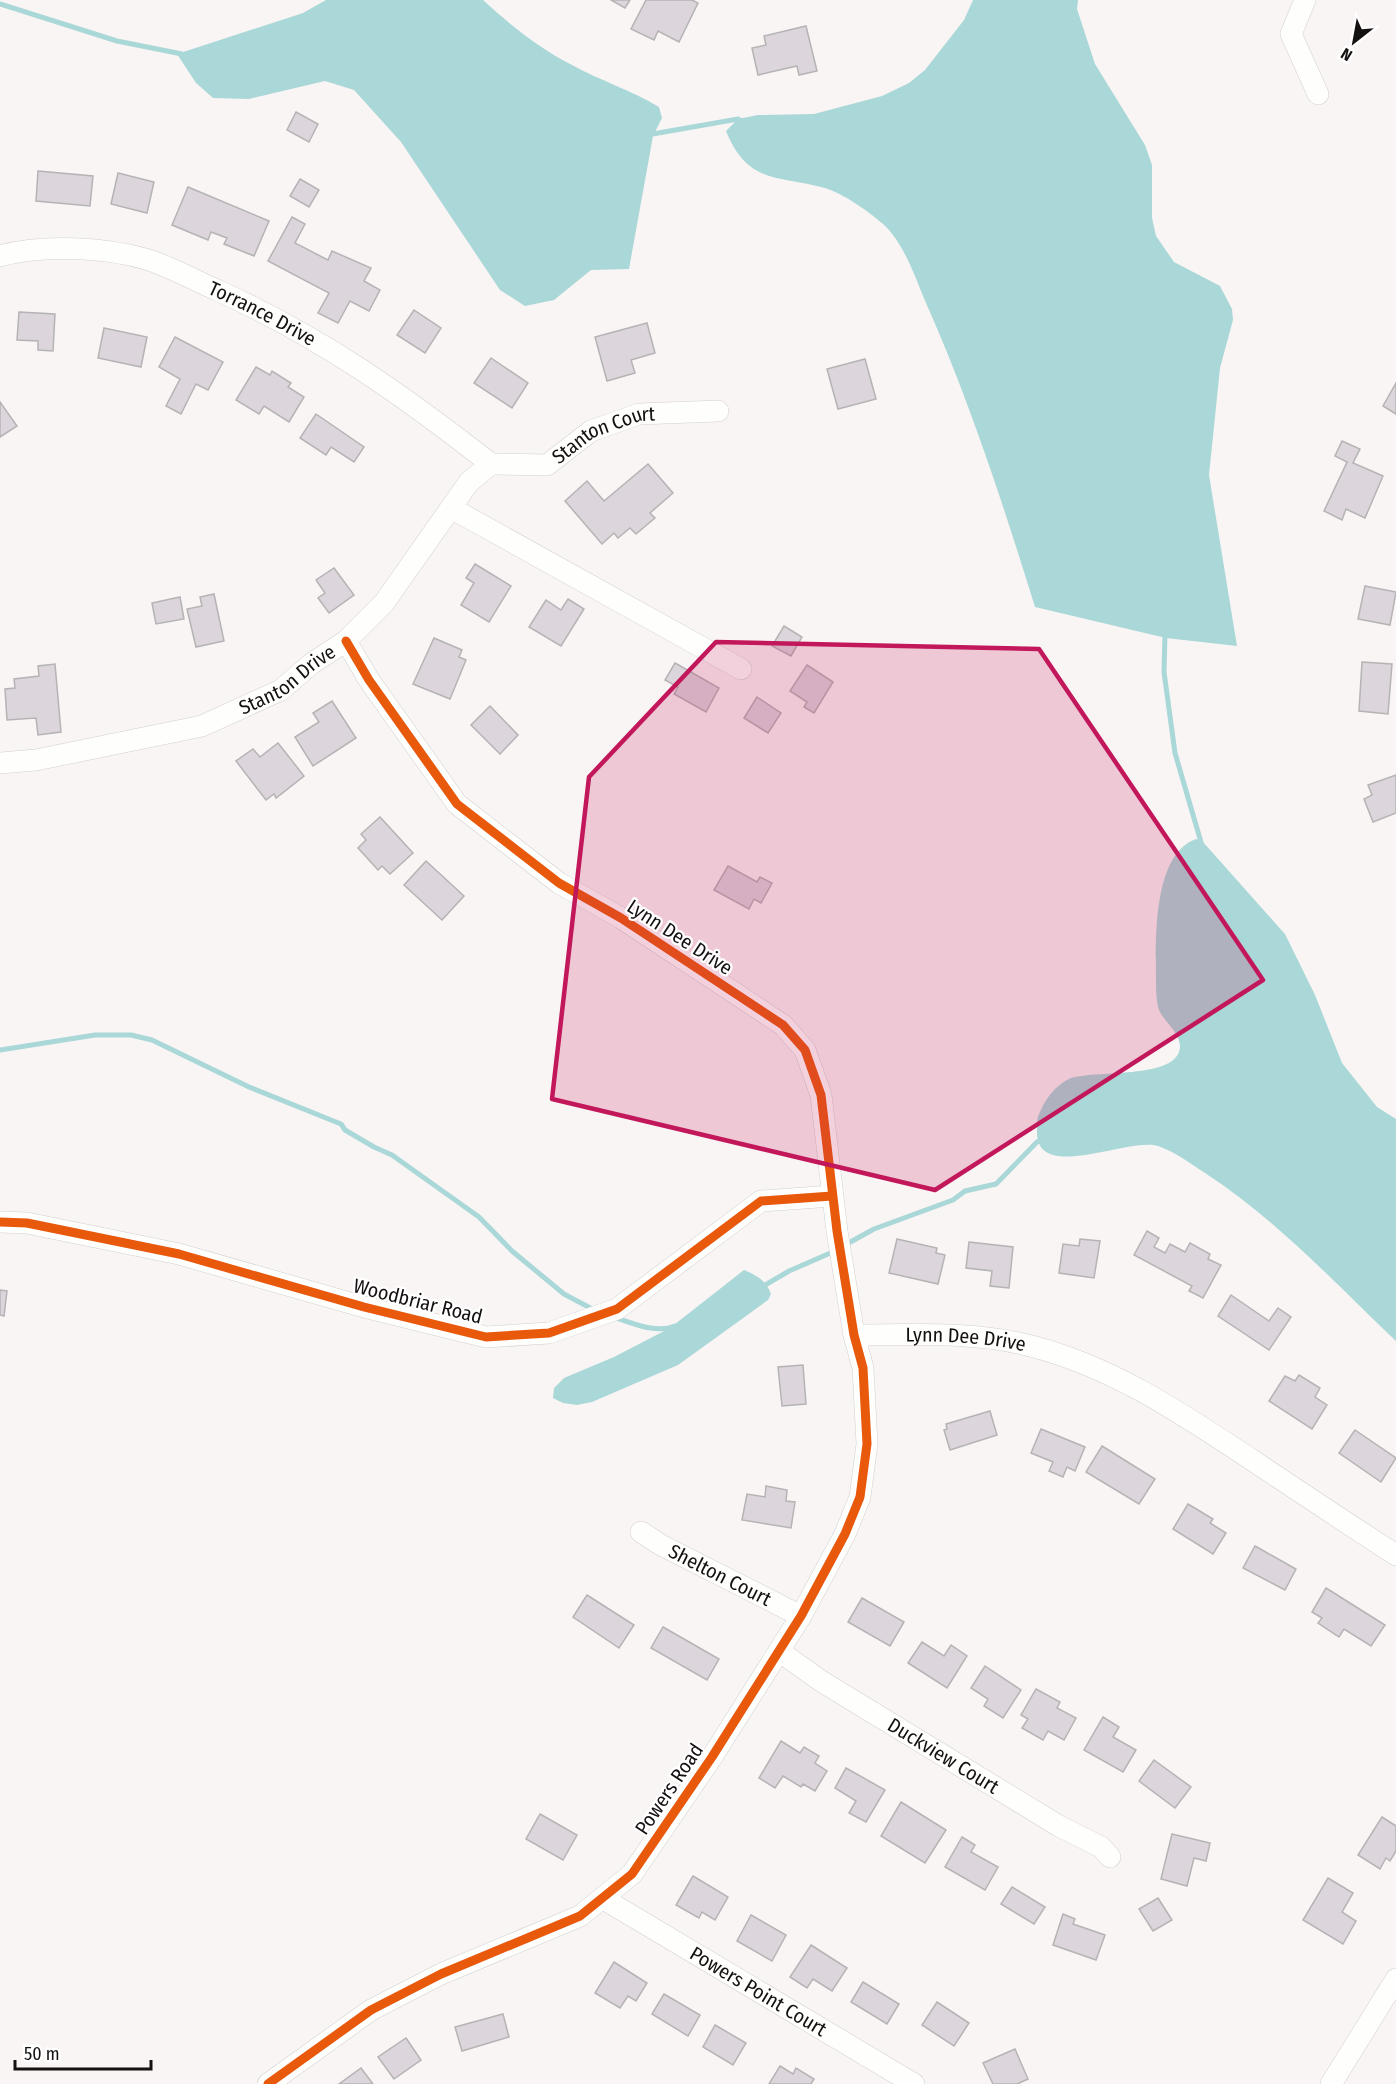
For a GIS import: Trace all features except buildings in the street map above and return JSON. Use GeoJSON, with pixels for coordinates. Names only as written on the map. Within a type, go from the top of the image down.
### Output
{"type":"FeatureCollection","features":[{"type":"Feature","properties":{"kind":"street"},"geometry":{"type":"LineString","coordinates":[[1305,0],[1290,34],[1318,94]]}},
{"type":"Feature","properties":{"kind":"street","name":"Torrance Drive"},"geometry":{"type":"LineString","coordinates":[[0,256],[13,252],[82,249],[156,263],[275,316],[321,342],[417,406],[491,464]]}},
{"type":"Feature","properties":{"kind":"street","name":"Stanton Court"},"geometry":{"type":"LineString","coordinates":[[491,464],[547,465],[591,431],[639,414],[718,411]]}},
{"type":"Feature","properties":{"kind":"street","name":"Stanton Drive"},"geometry":{"type":"LineString","coordinates":[[0,763],[36,760],[202,726],[281,690],[311,664],[346,641],[384,603],[469,482],[491,464]]}},
{"type":"Feature","properties":{"kind":"street"},"geometry":{"type":"LineString","coordinates":[[451,508],[741,669]]}},
{"type":"Feature","properties":{"kind":"street","name":"Lynn Dee Drive"},"geometry":{"type":"LineString","coordinates":[[346,641],[369,680],[457,804],[558,883],[621,918],[774,1019],[798,1042],[812,1067],[821,1095],[832,1196],[854,1335],[913,1335],[1029,1345],[1092,1365],[1154,1396],[1396,1555]]}},
{"type":"Feature","properties":{"kind":"street","name":"Woodbriar Road"},"geometry":{"type":"LineString","coordinates":[[0,1222],[27,1223],[179,1254],[375,1310],[486,1337],[549,1333],[617,1309],[761,1201],[832,1196]]}},
{"type":"Feature","properties":{"kind":"street","name":"Powers Road"},"geometry":{"type":"LineString","coordinates":[[268,2084],[371,2010],[441,1974],[580,1916],[632,1874],[672,1817],[801,1616],[845,1534],[860,1497],[867,1444],[863,1368],[854,1335]]}},
{"type":"Feature","properties":{"kind":"street","name":"Shelton Court"},"geometry":{"type":"LineString","coordinates":[[641,1532],[661,1545],[801,1616]]}},
{"type":"Feature","properties":{"kind":"street","name":"Duckview Court"},"geometry":{"type":"LineString","coordinates":[[779,1651],[821,1681],[1059,1826],[1101,1847],[1110,1857]]}},
{"type":"Feature","properties":{"kind":"street","name":"Powers Point Court"},"geometry":{"type":"LineString","coordinates":[[602,1898],[914,2084]]}},
{"type":"Feature","properties":{"kind":"street"},"geometry":{"type":"LineString","coordinates":[[1331,2084],[1396,1979]]}},
{"type":"Feature","properties":{"kind":"highlighted area"},"geometry":{"type":"Polygon","coordinates":[[[716,642],[1039,649],[1263,980],[935,1190],[552,1099],[589,777],[716,642]]]}},
{"type":"Feature","properties":{"kind":"water"},"geometry":{"type":"Polygon","coordinates":[[[326,0],[483,0],[536,44],[583,71],[659,107],[662,118],[653,136],[629,269],[591,270],[554,300],[525,306],[500,290],[401,142],[354,90],[325,81],[249,99],[213,98],[196,83],[177,54],[303,13],[326,0]]]}},
{"type":"Feature","properties":{"kind":"water"},"geometry":{"type":"Polygon","coordinates":[[[973,0],[1078,0],[1077,9],[1095,64],[1145,145],[1152,165],[1152,218],[1156,236],[1174,262],[1220,286],[1232,309],[1233,320],[1220,368],[1209,475],[1237,646],[1166,638],[1035,607],[971,416],[942,340],[903,250],[883,224],[840,194],[825,188],[766,175],[755,169],[744,161],[726,131],[738,119],[758,115],[814,114],[882,96],[909,83],[925,70],[964,20],[973,0]]]}},
{"type":"Feature","properties":{"kind":"water"},"geometry":{"type":"Polygon","coordinates":[[[1196,839],[1203,842],[1285,934],[1315,995],[1342,1063],[1377,1107],[1396,1119],[1396,1341],[1281,1231],[1231,1191],[1176,1155],[1158,1146],[1145,1145],[1069,1157],[1053,1155],[1042,1148],[1037,1134],[1038,1117],[1048,1097],[1064,1082],[1080,1076],[1150,1069],[1166,1065],[1176,1057],[1180,1046],[1179,1040],[1160,1012],[1157,1000],[1159,901],[1171,862],[1182,848],[1196,839]]]}},
{"type":"Feature","properties":{"kind":"water"},"geometry":{"type":"Polygon","coordinates":[[[744,1270],[756,1276],[766,1285],[771,1294],[768,1300],[678,1365],[592,1402],[577,1405],[563,1403],[553,1398],[554,1388],[564,1378],[614,1357],[670,1328],[744,1270]]]}},
{"type":"Feature","properties":{"kind":"waterway"},"geometry":{"type":"LineString","coordinates":[[0,4],[117,41],[182,54]]}},
{"type":"Feature","properties":{"kind":"waterway"},"geometry":{"type":"LineString","coordinates":[[647,135],[738,119],[743,122]]}},
{"type":"Feature","properties":{"kind":"waterway"},"geometry":{"type":"LineString","coordinates":[[1165,633],[1164,672],[1175,753],[1203,849]]}},
{"type":"Feature","properties":{"kind":"waterway"},"geometry":{"type":"LineString","coordinates":[[0,1050],[95,1035],[131,1035],[152,1040],[249,1087],[341,1124],[345,1130],[392,1155],[479,1217],[512,1251],[564,1294],[594,1310]]}},
{"type":"Feature","properties":{"kind":"waterway"},"geometry":{"type":"LineString","coordinates":[[845,1245],[874,1229],[953,1200],[965,1191],[996,1184],[1037,1142],[1042,1140]]}},
{"type":"Feature","properties":{"kind":"waterway"},"geometry":{"type":"LineString","coordinates":[[760,1288],[789,1271],[835,1251]]}},
{"type":"Feature","properties":{"kind":"waterway"},"geometry":{"type":"LineString","coordinates":[[614,1317],[652,1328],[675,1326]]}},
{"type":"Feature","properties":{"kind":"cycle path"},"geometry":{"type":"LineString","coordinates":[[268,2084],[371,2010],[441,1974],[580,1916],[632,1874],[712,1757],[801,1616],[845,1534],[860,1497],[867,1444],[863,1368],[854,1335],[837,1231],[821,1095],[805,1050],[783,1025],[621,918],[559,883],[457,804],[369,680],[346,641]]}},
{"type":"Feature","properties":{"kind":"cycle path"},"geometry":{"type":"LineString","coordinates":[[0,1222],[27,1223],[179,1254],[364,1307],[486,1337],[549,1333],[617,1309],[761,1201],[832,1196]]}}]}
